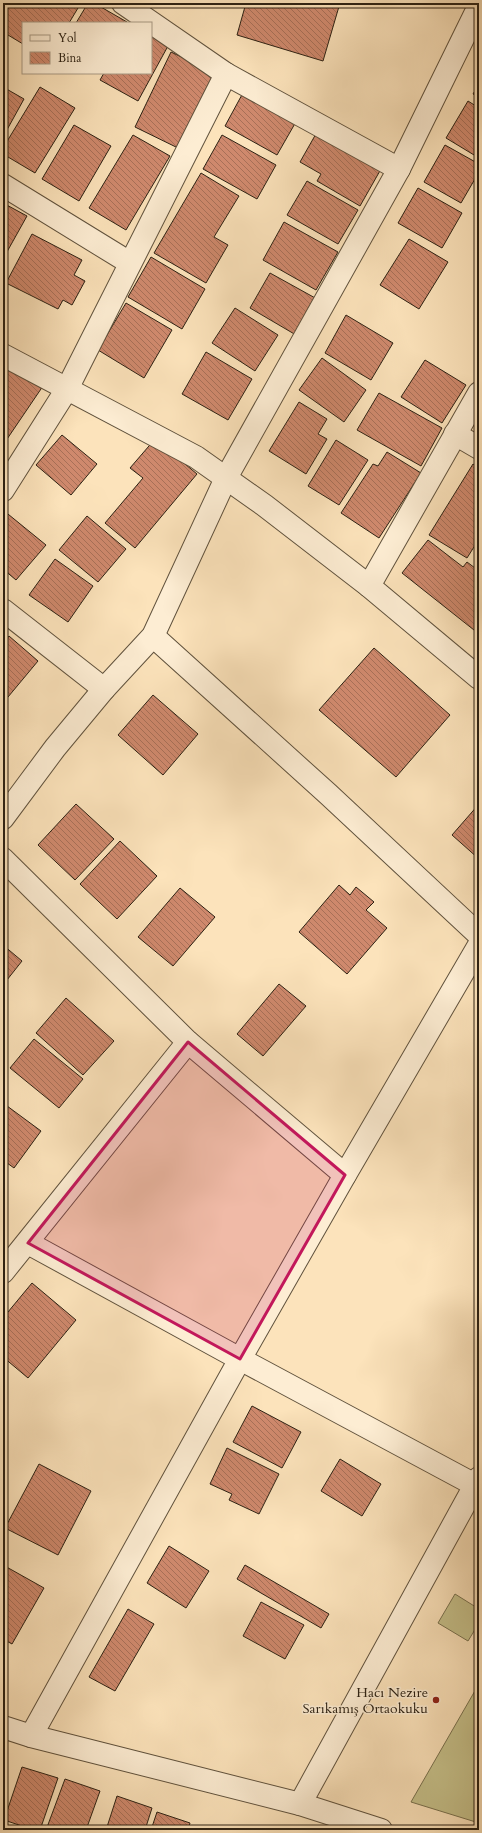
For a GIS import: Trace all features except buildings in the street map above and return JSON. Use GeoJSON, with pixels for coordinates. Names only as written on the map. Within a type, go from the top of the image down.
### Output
{"type":"FeatureCollection","features":[{"type":"Feature","properties":{"kind":"street"},"geometry":{"type":"LineString","coordinates":[[123,3],[151,22]]}},
{"type":"Feature","properties":{"kind":"street"},"geometry":{"type":"LineString","coordinates":[[3,818],[55,748],[104,689],[153,636],[226,478],[400,169],[479,6]]}},
{"type":"Feature","properties":{"kind":"street"},"geometry":{"type":"LineString","coordinates":[[152,23],[226,74],[400,169]]}},
{"type":"Feature","properties":{"kind":"street"},"geometry":{"type":"LineString","coordinates":[[3,490],[67,389],[226,74]]}},
{"type":"Feature","properties":{"kind":"street"},"geometry":{"type":"LineString","coordinates":[[3,184],[130,263]]}},
{"type":"Feature","properties":{"kind":"street"},"geometry":{"type":"LineString","coordinates":[[3,355],[196,457],[264,505],[369,586],[479,678]]}},
{"type":"Feature","properties":{"kind":"street"},"geometry":{"type":"LineString","coordinates":[[369,586],[479,393]]}},
{"type":"Feature","properties":{"kind":"street"},"geometry":{"type":"LineString","coordinates":[[455,434],[479,448]]}},
{"type":"Feature","properties":{"kind":"street"},"geometry":{"type":"LineString","coordinates":[[3,610],[104,689]]}},
{"type":"Feature","properties":{"kind":"street"},"geometry":{"type":"LineString","coordinates":[[153,636],[328,794],[479,935]]}},
{"type":"Feature","properties":{"kind":"street"},"geometry":{"type":"LineString","coordinates":[[3,859],[188,1042],[345,1175]]}},
{"type":"Feature","properties":{"kind":"street"},"geometry":{"type":"LineString","coordinates":[[32,1736],[240,1359],[479,945]]}},
{"type":"Feature","properties":{"kind":"street"},"geometry":{"type":"LineString","coordinates":[[3,1272],[28,1243],[188,1042]]}},
{"type":"Feature","properties":{"kind":"street"},"geometry":{"type":"LineString","coordinates":[[28,1243],[240,1359],[477,1481],[300,1804]]}},
{"type":"Feature","properties":{"kind":"street"},"geometry":{"type":"LineString","coordinates":[[3,1727],[32,1736],[300,1804],[381,1830]]}},
{"type":"Feature","properties":{"kind":"highlighted area"},"geometry":{"type":"Polygon","coordinates":[[[188,1042],[345,1175],[240,1359],[28,1243],[188,1042]]]}},
{"type":"Feature","properties":{"kind":"shaded area"},"geometry":{"type":"Polygon","coordinates":[[[455,1594],[479,1609],[479,1623],[468,1641],[438,1623],[455,1594]]]}},
{"type":"Feature","properties":{"kind":"shaded area"},"geometry":{"type":"Polygon","coordinates":[[[476,1689],[479,1691],[479,1823],[411,1802],[476,1689]]]}},
{"type":"Feature","properties":{"kind":"place","name":"Hacı Nezire Sarıkamış Ortaokuku"},"geometry":{"type":"Point","coordinates":[436,1700]}}]}
